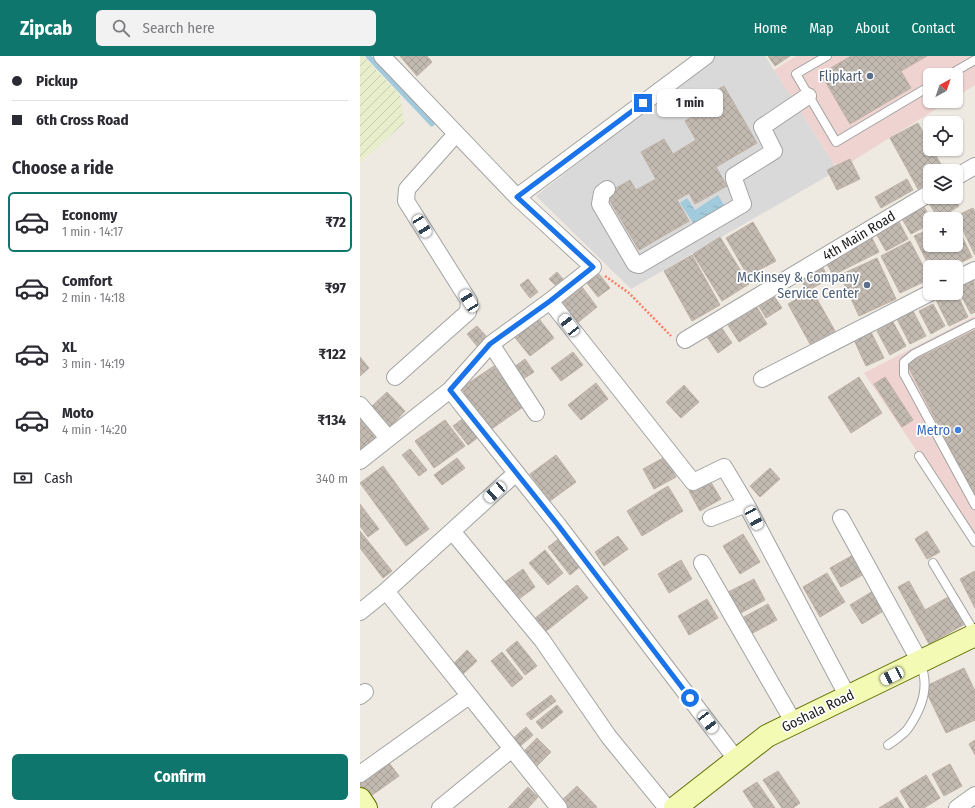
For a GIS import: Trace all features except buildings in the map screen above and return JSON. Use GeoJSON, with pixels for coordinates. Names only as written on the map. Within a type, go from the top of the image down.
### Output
{"type":"FeatureCollection","features":[{"type":"Feature","properties":{"kind":"street"},"geometry":{"type":"LineString","coordinates":[[360,461],[450,390],[490,344],[550,301],[593,267],[517,197],[382,56]]}},
{"type":"Feature","properties":{"kind":"street"},"geometry":{"type":"LineString","coordinates":[[517,197],[706,56]]}},
{"type":"Feature","properties":{"kind":"street"},"geometry":{"type":"LineString","coordinates":[[607,189],[602,193],[600,204],[635,264],[640,265],[743,204],[734,176],[774,151],[762,127],[808,96]]}},
{"type":"Feature","properties":{"kind":"street"},"geometry":{"type":"LineString","coordinates":[[395,377],[468,312],[470,305],[469,301],[406,201],[405,195],[407,189],[456,134]]}},
{"type":"Feature","properties":{"kind":"street"},"geometry":{"type":"LineString","coordinates":[[963,173],[975,166]]}},
{"type":"Feature","properties":{"kind":"street","name":"4th Main Road"},"geometry":{"type":"LineString","coordinates":[[685,340],[923,197]]}},
{"type":"Feature","properties":{"kind":"street"},"geometry":{"type":"LineString","coordinates":[[963,276],[975,270]]}},
{"type":"Feature","properties":{"kind":"street"},"geometry":{"type":"LineString","coordinates":[[762,379],[923,297]]}},
{"type":"Feature","properties":{"kind":"street"},"geometry":{"type":"LineString","coordinates":[[550,301],[693,482],[724,467],[746,504],[848,697]]}},
{"type":"Feature","properties":{"kind":"street"},"geometry":{"type":"LineString","coordinates":[[490,344],[536,413]]}},
{"type":"Feature","properties":{"kind":"street"},"geometry":{"type":"LineString","coordinates":[[450,390],[558,525],[736,759]]}},
{"type":"Feature","properties":{"kind":"street"},"geometry":{"type":"LineString","coordinates":[[360,405],[388,438]]}},
{"type":"Feature","properties":{"kind":"street"},"geometry":{"type":"LineString","coordinates":[[360,612],[386,591],[516,473]]}},
{"type":"Feature","properties":{"kind":"street"},"geometry":{"type":"LineString","coordinates":[[710,518],[746,504]]}},
{"type":"Feature","properties":{"kind":"street"},"geometry":{"type":"LineString","coordinates":[[841,518],[920,662]]}},
{"type":"Feature","properties":{"kind":"street"},"geometry":{"type":"LineString","coordinates":[[452,531],[542,640],[609,738],[667,808]]}},
{"type":"Feature","properties":{"kind":"street"},"geometry":{"type":"LineString","coordinates":[[702,563],[794,723]]}},
{"type":"Feature","properties":{"kind":"street"},"geometry":{"type":"LineString","coordinates":[[386,591],[559,808]]}},
{"type":"Feature","properties":{"kind":"street","name":"Goshala Road"},"geometry":{"type":"LineString","coordinates":[[675,808],[767,736],[920,662],[974,639]]}},
{"type":"Feature","properties":{"kind":"street"},"geometry":{"type":"LineString","coordinates":[[360,774],[469,696]]}},
{"type":"Feature","properties":{"kind":"street"},"geometry":{"type":"LineString","coordinates":[[440,808],[512,749]]}},
{"type":"Feature","properties":{"kind":"street"},"geometry":{"type":"LineString","coordinates":[[957,808],[975,795]]}},
{"type":"Feature","properties":{"kind":"street"},"geometry":{"type":"LineString","coordinates":[[360,799],[366,808]]}},
{"type":"Feature","properties":{"kind":"lane"},"geometry":{"type":"LineString","coordinates":[[827,56],[796,74],[836,142],[923,90]]}},
{"type":"Feature","properties":{"kind":"lane"},"geometry":{"type":"LineString","coordinates":[[961,68],[975,60]]}},
{"type":"Feature","properties":{"kind":"lane"},"geometry":{"type":"LineString","coordinates":[[975,323],[914,354],[904,362],[904,374],[975,505]]}},
{"type":"Feature","properties":{"kind":"lane"},"geometry":{"type":"LineString","coordinates":[[918,456],[975,542]]}},
{"type":"Feature","properties":{"kind":"lane"},"geometry":{"type":"LineString","coordinates":[[934,563],[974,639]]}},
{"type":"Feature","properties":{"kind":"lane"},"geometry":{"type":"LineString","coordinates":[[888,745],[909,728],[922,700],[926,685],[920,662]]}},
{"type":"Feature","properties":{"kind":"path"},"geometry":{"type":"LineString","coordinates":[[593,267],[629,293],[677,341],[685,340]]}},
{"type":"Feature","properties":{"kind":"shaded area"},"geometry":{"type":"Polygon","coordinates":[[[715,56],[765,56],[838,170],[631,289],[536,196],[715,56]]]}},
{"type":"Feature","properties":{"kind":"shaded area"},"geometry":{"type":"Polygon","coordinates":[[[796,56],[975,56],[975,85],[963,93],[963,68],[923,68],[923,108],[938,108],[838,170],[774,70],[796,56]]]}},
{"type":"Feature","properties":{"kind":"shaded area"},"geometry":{"type":"Polygon","coordinates":[[[975,316],[975,537],[864,373],[975,316]]]}},
{"type":"Feature","properties":{"kind":"green space"},"geometry":{"type":"Polygon","coordinates":[[[360,56],[363,56],[400,95],[404,123],[360,163],[360,56]]]}},
{"type":"Feature","properties":{"kind":"water"},"geometry":{"type":"Polygon","coordinates":[[[718,195],[724,205],[694,224],[680,203],[687,198],[695,210],[718,195]]]}},
{"type":"Feature","properties":{"kind":"waterway"},"geometry":{"type":"LineString","coordinates":[[368,56],[432,124]]}},
{"type":"Feature","properties":{"kind":"place","name":"Flipkart"},"geometry":{"type":"Point","coordinates":[870,76]}},
{"type":"Feature","properties":{"kind":"place","name":"McKinsey & Company Service Center"},"geometry":{"type":"Point","coordinates":[867,285]}},
{"type":"Feature","properties":{"kind":"place","name":"Metro"},"geometry":{"type":"Point","coordinates":[958,430]}},
{"type":"Feature","properties":{"kind":"route"},"geometry":{"type":"LineString","coordinates":[[643,103],[517,197],[593,267],[550,301],[490,344],[450,390],[558,525],[690,698]]}}]}
